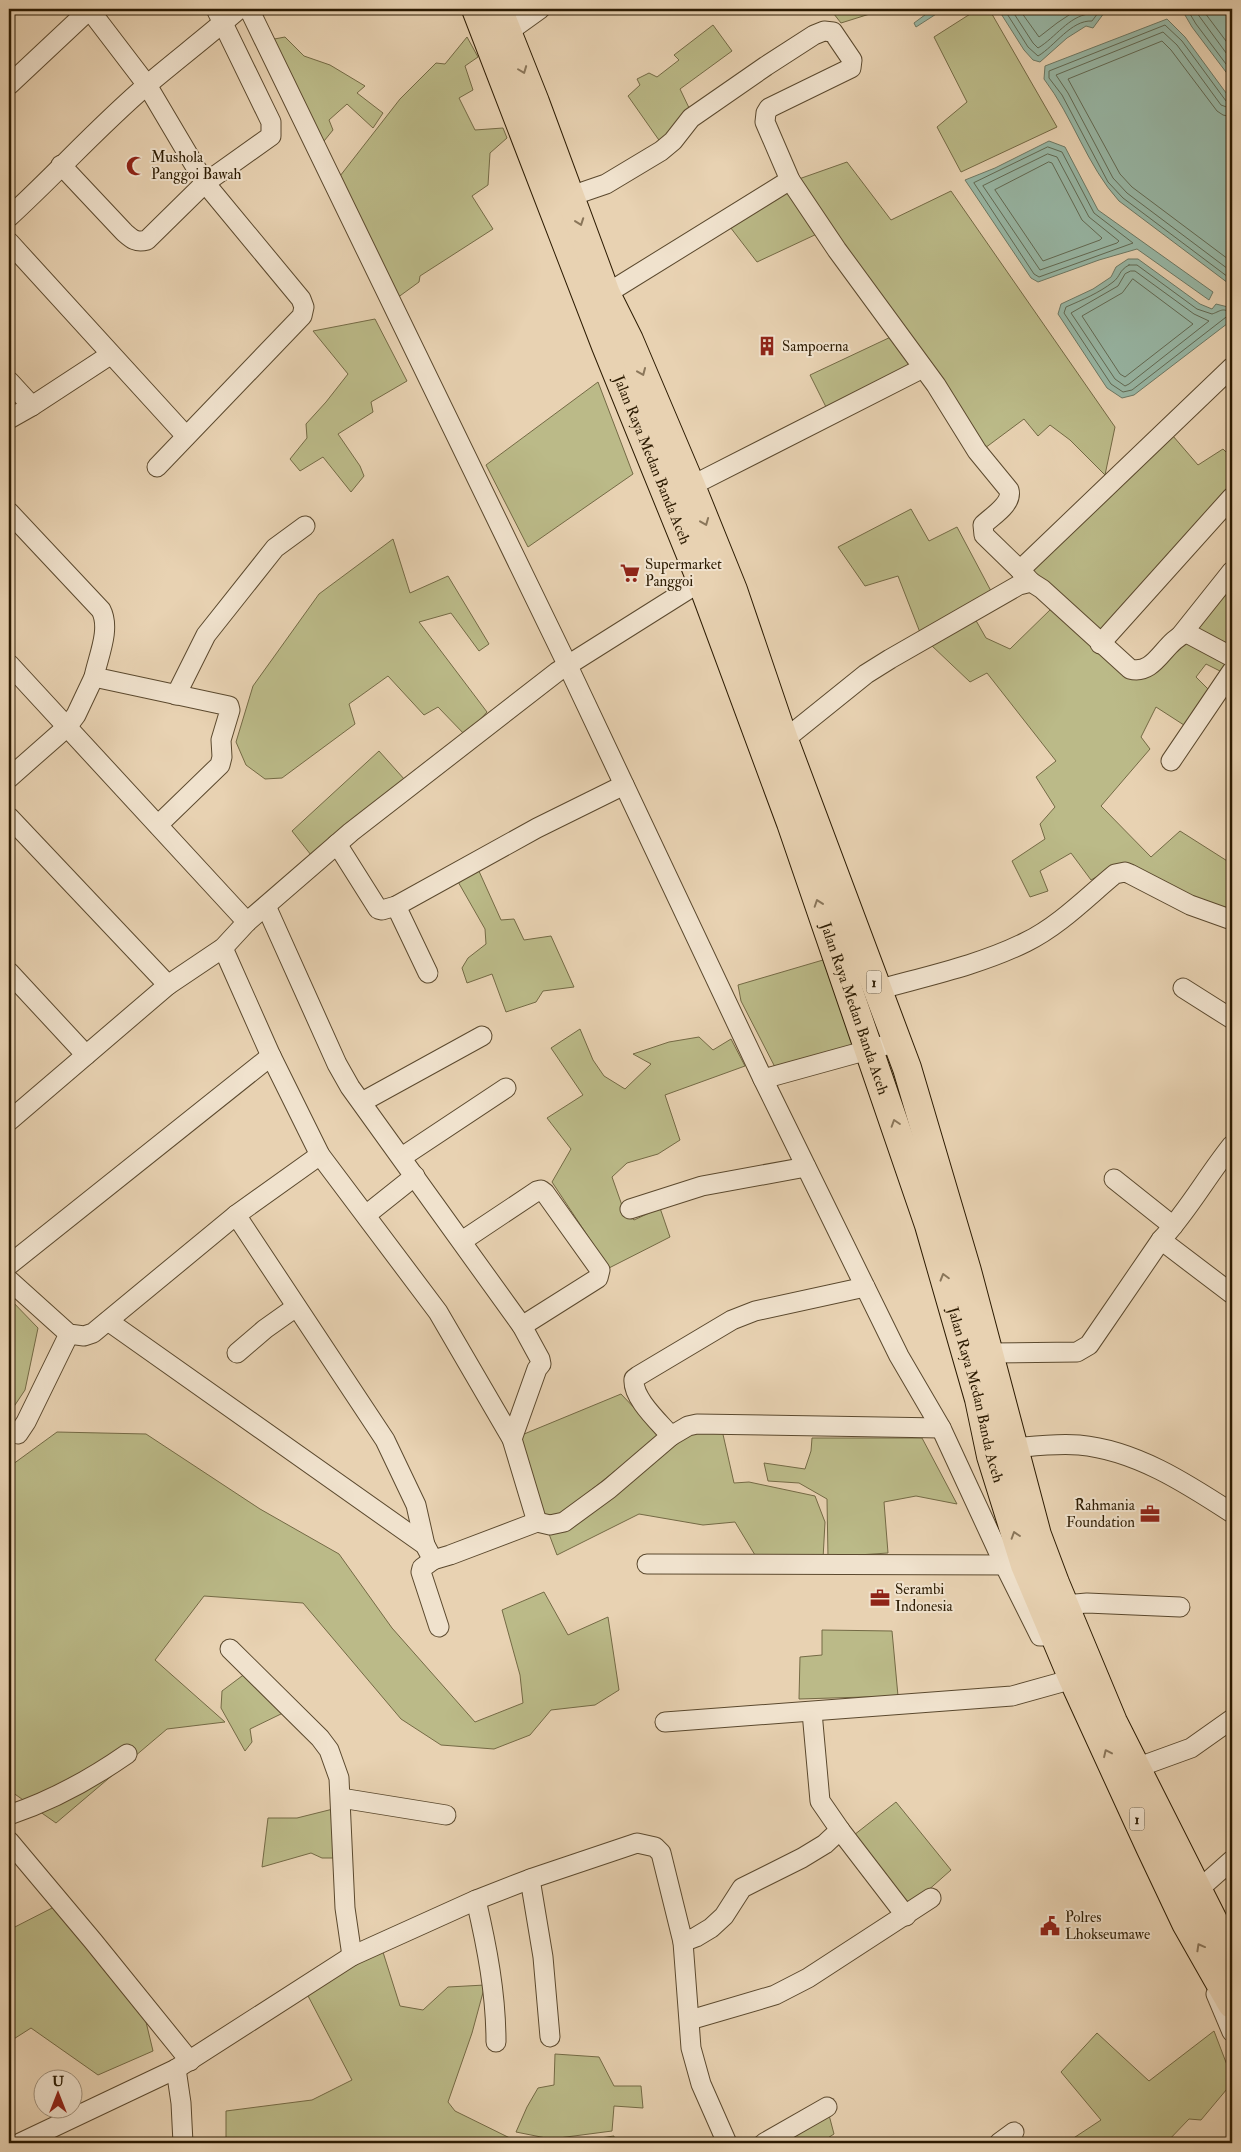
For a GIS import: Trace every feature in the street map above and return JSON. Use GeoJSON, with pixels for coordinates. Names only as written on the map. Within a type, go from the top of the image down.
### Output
{"type":"FeatureCollection","features":[{"type":"Feature","properties":{"kind":"highway","name":"Jalan Raya Medan Banda Aceh"},"geometry":{"type":"LineString","coordinates":[[476,9],[606,346],[712,574],[784,740],[897,1042],[930,1142],[1038,1535],[1036,1581],[1113,1722],[1128,1774],[1186,1923],[1223,1964]]}},
{"type":"Feature","properties":{"kind":"highway","name":"Jalan Raya Medan Banda Aceh"},"geometry":{"type":"LineString","coordinates":[[503,20],[606,294],[629,340],[691,486],[712,574],[791,823],[929,1225],[979,1399],[991,1456],[1036,1581],[1051,1630],[1073,1680],[1197,1891],[1223,1964],[1232,2004]]}},
{"type":"Feature","properties":{"kind":"street"},"geometry":{"type":"LineString","coordinates":[[9,85],[89,9],[147,85],[205,183],[301,299],[304,311],[156,468]]}},
{"type":"Feature","properties":{"kind":"street"},"geometry":{"type":"LineString","coordinates":[[9,217],[42,187],[61,165],[220,16],[239,9]]}},
{"type":"Feature","properties":{"kind":"street"},"geometry":{"type":"LineString","coordinates":[[249,9],[567,664],[763,1079],[899,1356],[941,1428],[1036,1581],[1040,1636],[1051,1630]]}},
{"type":"Feature","properties":{"kind":"street"},"geometry":{"type":"LineString","coordinates":[[503,20],[540,9]]}},
{"type":"Feature","properties":{"kind":"street"},"geometry":{"type":"LineString","coordinates":[[61,165],[124,232],[133,240],[139,242],[147,240],[205,183],[271,136],[270,122],[220,16]]}},
{"type":"Feature","properties":{"kind":"street"},"geometry":{"type":"LineString","coordinates":[[570,196],[606,184],[662,151],[673,141],[691,118],[774,60],[814,35],[828,30],[832,32],[852,60],[851,68],[769,108],[766,113],[766,122],[790,180],[837,250],[924,368],[977,452],[1009,490],[1010,495],[1007,503],[982,527],[984,535],[991,544],[1125,667],[1139,670],[1148,668],[1176,638],[1186,633],[1232,657]]}},
{"type":"Feature","properties":{"kind":"street"},"geometry":{"type":"LineString","coordinates":[[606,294],[790,180]]}},
{"type":"Feature","properties":{"kind":"street"},"geometry":{"type":"LineString","coordinates":[[9,242],[110,355],[186,436]]}},
{"type":"Feature","properties":{"kind":"street"},"geometry":{"type":"LineString","coordinates":[[9,419],[110,355]]}},
{"type":"Feature","properties":{"kind":"street"},"geometry":{"type":"LineString","coordinates":[[784,740],[866,674],[1019,585],[1232,367]]}},
{"type":"Feature","properties":{"kind":"street"},"geometry":{"type":"LineString","coordinates":[[691,486],[924,368]]}},
{"type":"Feature","properties":{"kind":"street"},"geometry":{"type":"LineString","coordinates":[[9,381],[32,406]]}},
{"type":"Feature","properties":{"kind":"street"},"geometry":{"type":"LineString","coordinates":[[1100,644],[1232,497]]}},
{"type":"Feature","properties":{"kind":"street"},"geometry":{"type":"LineString","coordinates":[[9,512],[101,610],[105,617],[105,629],[94,677],[76,715],[67,727],[9,778]]}},
{"type":"Feature","properties":{"kind":"street"},"geometry":{"type":"LineString","coordinates":[[176,695],[206,635],[275,548],[305,526]]}},
{"type":"Feature","properties":{"kind":"street"},"geometry":{"type":"LineString","coordinates":[[1181,635],[1232,571]]}},
{"type":"Feature","properties":{"kind":"street"},"geometry":{"type":"LineString","coordinates":[[9,1121],[168,985],[223,948],[247,922],[337,844],[567,664],[712,574]]}},
{"type":"Feature","properties":{"kind":"street"},"geometry":{"type":"LineString","coordinates":[[9,664],[247,922]]}},
{"type":"Feature","properties":{"kind":"street"},"geometry":{"type":"LineString","coordinates":[[1171,761],[1232,671]]}},
{"type":"Feature","properties":{"kind":"street"},"geometry":{"type":"LineString","coordinates":[[94,677],[227,704],[230,710],[221,740],[222,757],[220,765],[158,825]]}},
{"type":"Feature","properties":{"kind":"street"},"geometry":{"type":"LineString","coordinates":[[337,844],[378,908],[382,910],[396,906],[537,828],[624,784]]}},
{"type":"Feature","properties":{"kind":"street"},"geometry":{"type":"LineString","coordinates":[[9,817],[168,985]]}},
{"type":"Feature","properties":{"kind":"street"},"geometry":{"type":"LineString","coordinates":[[877,990],[968,965],[1026,942],[1042,933],[1115,874],[1120,872],[1130,874],[1190,905],[1232,920]]}},
{"type":"Feature","properties":{"kind":"street"},"geometry":{"type":"LineString","coordinates":[[266,906],[336,1064],[522,1326],[540,1359],[541,1364],[537,1370],[512,1439]]}},
{"type":"Feature","properties":{"kind":"street"},"geometry":{"type":"LineString","coordinates":[[396,906],[428,973]]}},
{"type":"Feature","properties":{"kind":"street"},"geometry":{"type":"LineString","coordinates":[[223,948],[270,1056],[320,1155],[438,1312],[512,1439],[537,1522]]}},
{"type":"Feature","properties":{"kind":"street"},"geometry":{"type":"LineString","coordinates":[[9,972],[86,1055]]}},
{"type":"Feature","properties":{"kind":"street"},"geometry":{"type":"LineString","coordinates":[[1183,988],[1232,1019]]}},
{"type":"Feature","properties":{"kind":"street"},"geometry":{"type":"LineString","coordinates":[[362,1102],[482,1036]]}},
{"type":"Feature","properties":{"kind":"street"},"geometry":{"type":"LineString","coordinates":[[763,1079],[897,1042]]}},
{"type":"Feature","properties":{"kind":"street"},"geometry":{"type":"LineString","coordinates":[[9,1265],[270,1056]]}},
{"type":"Feature","properties":{"kind":"street"},"geometry":{"type":"LineString","coordinates":[[402,1157],[506,1088]]}},
{"type":"Feature","properties":{"kind":"street"},"geometry":{"type":"LineString","coordinates":[[989,1353],[1077,1352],[1084,1349],[1092,1341],[1167,1233],[1232,1145]]}},
{"type":"Feature","properties":{"kind":"street"},"geometry":{"type":"LineString","coordinates":[[9,1280],[69,1334],[84,1336],[93,1333],[236,1215],[320,1155]]}},
{"type":"Feature","properties":{"kind":"street"},"geometry":{"type":"LineString","coordinates":[[630,1209],[702,1186],[806,1167]]}},
{"type":"Feature","properties":{"kind":"street"},"geometry":{"type":"LineString","coordinates":[[366,1215],[415,1176]]}},
{"type":"Feature","properties":{"kind":"street"},"geometry":{"type":"LineString","coordinates":[[1114,1179],[1167,1233],[1232,1294]]}},
{"type":"Feature","properties":{"kind":"street"},"geometry":{"type":"LineString","coordinates":[[462,1241],[537,1191],[545,1193],[600,1270],[598,1278],[522,1326]]}},
{"type":"Feature","properties":{"kind":"street"},"geometry":{"type":"LineString","coordinates":[[236,1215],[385,1440],[416,1505],[429,1552],[421,1572],[439,1627]]}},
{"type":"Feature","properties":{"kind":"street"},"geometry":{"type":"LineString","coordinates":[[671,1436],[645,1407],[635,1388],[634,1379],[732,1320],[755,1312],[865,1287]]}},
{"type":"Feature","properties":{"kind":"street"},"geometry":{"type":"LineString","coordinates":[[237,1353],[265,1329],[296,1307]]}},
{"type":"Feature","properties":{"kind":"street"},"geometry":{"type":"LineString","coordinates":[[108,1321],[429,1552],[450,1555],[537,1522],[550,1525],[564,1522],[608,1489],[671,1436],[688,1426],[697,1424],[941,1428]]}},
{"type":"Feature","properties":{"kind":"street"},"geometry":{"type":"LineString","coordinates":[[18,1434],[26,1422],[69,1334]]}},
{"type":"Feature","properties":{"kind":"street"},"geometry":{"type":"LineString","coordinates":[[1013,1448],[1049,1444],[1080,1445],[1123,1455],[1180,1479],[1232,1513]]}},
{"type":"Feature","properties":{"kind":"street"},"geometry":{"type":"LineString","coordinates":[[646,1564],[856,1566],[1036,1581],[1087,1603],[1180,1607]]}},
{"type":"Feature","properties":{"kind":"street"},"geometry":{"type":"LineString","coordinates":[[230,1649],[320,1738],[329,1750],[340,1778],[345,1908],[352,1956]]}},
{"type":"Feature","properties":{"kind":"street"},"geometry":{"type":"LineString","coordinates":[[665,1722],[1012,1696],[1073,1680]]}},
{"type":"Feature","properties":{"kind":"street"},"geometry":{"type":"LineString","coordinates":[[812,1712],[820,1801],[906,1916]]}},
{"type":"Feature","properties":{"kind":"street"},"geometry":{"type":"LineString","coordinates":[[1128,1774],[1191,1748],[1232,1719]]}},
{"type":"Feature","properties":{"kind":"street"},"geometry":{"type":"LineString","coordinates":[[9,1815],[57,1795],[98,1774],[127,1754]]}},
{"type":"Feature","properties":{"kind":"street"},"geometry":{"type":"LineString","coordinates":[[341,1798],[446,1815]]}},
{"type":"Feature","properties":{"kind":"street"},"geometry":{"type":"LineString","coordinates":[[684,1942],[711,1928],[724,1916],[742,1888],[826,1844],[840,1830]]}},
{"type":"Feature","properties":{"kind":"street"},"geometry":{"type":"LineString","coordinates":[[9,1841],[93,1941],[183,2065],[181,2103],[183,2143]]}},
{"type":"Feature","properties":{"kind":"street"},"geometry":{"type":"LineString","coordinates":[[20,2143],[110,2102],[183,2065],[352,1956],[476,1900],[530,1879],[637,1843],[656,1847],[662,1853],[684,1942],[691,2048],[701,2084],[727,2143]]}},
{"type":"Feature","properties":{"kind":"street"},"geometry":{"type":"LineString","coordinates":[[1197,1891],[1232,1860]]}},
{"type":"Feature","properties":{"kind":"street"},"geometry":{"type":"LineString","coordinates":[[530,1879],[543,1957],[550,2037]]}},
{"type":"Feature","properties":{"kind":"street"},"geometry":{"type":"LineString","coordinates":[[690,2020],[775,1995],[808,1978],[931,1898]]}},
{"type":"Feature","properties":{"kind":"street"},"geometry":{"type":"LineString","coordinates":[[476,1900],[488,1950],[496,2022],[496,2042]]}},
{"type":"Feature","properties":{"kind":"street"},"geometry":{"type":"LineString","coordinates":[[1223,1964],[1213,1979],[1218,2002],[1232,2032]]}},
{"type":"Feature","properties":{"kind":"street"},"geometry":{"type":"LineString","coordinates":[[764,2143],[826,2106]]}},
{"type":"Feature","properties":{"kind":"shaded area"},"geometry":{"type":"Polygon","coordinates":[[[830,9],[881,9],[841,23],[830,9]]]}},
{"type":"Feature","properties":{"kind":"shaded area"},"geometry":{"type":"Polygon","coordinates":[[[978,9],[989,9],[1057,127],[961,172],[937,127],[967,102],[934,37],[978,9]]]}},
{"type":"Feature","properties":{"kind":"shaded area"},"geometry":{"type":"Polygon","coordinates":[[[713,25],[732,51],[680,89],[691,112],[661,143],[628,96],[640,85],[637,79],[649,73],[657,77],[679,60],[674,55],[713,25]]]}},
{"type":"Feature","properties":{"kind":"shaded area"},"geometry":{"type":"Polygon","coordinates":[[[285,37],[304,56],[330,65],[365,86],[357,93],[383,113],[373,128],[347,104],[329,120],[333,130],[320,146],[269,40],[285,37]]]}},
{"type":"Feature","properties":{"kind":"shaded area"},"geometry":{"type":"Polygon","coordinates":[[[467,37],[478,57],[465,66],[473,90],[459,98],[475,130],[503,128],[507,138],[490,153],[488,185],[472,196],[493,229],[420,276],[419,282],[397,298],[340,176],[400,99],[436,63],[445,64],[467,37]]]}},
{"type":"Feature","properties":{"kind":"shaded area"},"geometry":{"type":"Polygon","coordinates":[[[847,162],[891,220],[951,191],[1115,427],[1105,475],[1070,440],[1050,425],[1038,436],[1024,419],[985,448],[796,180],[847,162]]]}},
{"type":"Feature","properties":{"kind":"shaded area"},"geometry":{"type":"Polygon","coordinates":[[[789,186],[819,233],[757,262],[727,223],[789,186]]]}},
{"type":"Feature","properties":{"kind":"shaded area"},"geometry":{"type":"Polygon","coordinates":[[[375,319],[407,381],[371,402],[373,412],[338,434],[360,466],[364,476],[351,492],[323,457],[300,471],[290,459],[307,438],[306,424],[348,374],[313,331],[375,319]]]}},
{"type":"Feature","properties":{"kind":"shaded area"},"geometry":{"type":"Polygon","coordinates":[[[895,335],[912,367],[828,411],[810,375],[895,335]]]}},
{"type":"Feature","properties":{"kind":"shaded area"},"geometry":{"type":"Polygon","coordinates":[[[598,382],[633,474],[528,547],[486,465],[598,382]]]}},
{"type":"Feature","properties":{"kind":"shaded area"},"geometry":{"type":"Polygon","coordinates":[[[1173,436],[1198,465],[1223,449],[1232,458],[1232,482],[1099,636],[1031,572],[1173,436]]]}},
{"type":"Feature","properties":{"kind":"shaded area"},"geometry":{"type":"Polygon","coordinates":[[[911,509],[929,541],[957,527],[991,591],[921,635],[898,576],[865,586],[838,547],[911,509]]]}},
{"type":"Feature","properties":{"kind":"shaded area"},"geometry":{"type":"Polygon","coordinates":[[[393,539],[410,593],[448,576],[489,644],[479,651],[451,613],[419,622],[487,712],[466,736],[438,707],[424,715],[388,676],[349,704],[355,724],[282,778],[265,779],[246,765],[236,742],[253,686],[319,594],[393,539]]]}},
{"type":"Feature","properties":{"kind":"shaded area"},"geometry":{"type":"Polygon","coordinates":[[[1232,585],[1232,652],[1194,629],[1232,585]]]}},
{"type":"Feature","properties":{"kind":"shaded area"},"geometry":{"type":"Polygon","coordinates":[[[1052,608],[1142,678],[1185,639],[1229,660],[1222,672],[1206,664],[1196,677],[1210,691],[1187,727],[1156,707],[1141,737],[1150,749],[1101,806],[1151,857],[1180,831],[1232,864],[1232,908],[1228,919],[1118,864],[1091,880],[1071,853],[1040,871],[1048,891],[1030,897],[1012,861],[1045,839],[1040,824],[1055,807],[1036,777],[1056,761],[987,673],[970,682],[931,645],[974,617],[986,638],[1010,649],[1052,608]]]}},
{"type":"Feature","properties":{"kind":"shaded area"},"geometry":{"type":"Polygon","coordinates":[[[379,751],[405,780],[311,855],[292,831],[379,751]]]}},
{"type":"Feature","properties":{"kind":"shaded area"},"geometry":{"type":"Polygon","coordinates":[[[478,869],[501,920],[514,919],[524,940],[551,936],[574,987],[543,991],[536,1002],[506,1012],[492,974],[467,983],[462,968],[468,958],[486,944],[485,929],[457,880],[478,869]]]}},
{"type":"Feature","properties":{"kind":"shaded area"},"geometry":{"type":"Polygon","coordinates":[[[823,960],[856,1051],[777,1071],[741,1001],[738,985],[823,960]]]}},
{"type":"Feature","properties":{"kind":"shaded area"},"geometry":{"type":"Polygon","coordinates":[[[580,1029],[593,1060],[604,1076],[625,1089],[651,1064],[633,1054],[669,1042],[699,1037],[713,1050],[731,1039],[745,1066],[665,1095],[680,1140],[658,1154],[627,1163],[612,1177],[624,1211],[634,1220],[660,1208],[670,1237],[609,1268],[552,1182],[571,1149],[547,1118],[583,1095],[551,1048],[580,1029]]]}},
{"type":"Feature","properties":{"kind":"shaded area"},"geometry":{"type":"Polygon","coordinates":[[[9,1298],[38,1328],[25,1390],[9,1414],[9,1298]]]}},
{"type":"Feature","properties":{"kind":"shaded area"},"geometry":{"type":"Polygon","coordinates":[[[621,1394],[660,1435],[561,1514],[543,1515],[512,1439],[621,1394]]]}},
{"type":"Feature","properties":{"kind":"shaded area"},"geometry":{"type":"Polygon","coordinates":[[[722,1430],[734,1483],[749,1482],[815,1496],[825,1522],[823,1559],[755,1555],[735,1522],[703,1525],[639,1514],[557,1555],[549,1534],[691,1431],[722,1430]]]}},
{"type":"Feature","properties":{"kind":"shaded area"},"geometry":{"type":"Polygon","coordinates":[[[57,1432],[146,1434],[260,1509],[339,1554],[392,1628],[475,1722],[523,1703],[520,1675],[502,1610],[544,1592],[568,1635],[608,1617],[619,1690],[595,1705],[551,1710],[530,1735],[494,1749],[441,1745],[401,1719],[303,1603],[204,1596],[155,1660],[225,1722],[167,1729],[56,1823],[9,1790],[9,1467],[57,1432]]]}},
{"type":"Feature","properties":{"kind":"shaded area"},"geometry":{"type":"Polygon","coordinates":[[[812,1438],[922,1438],[957,1504],[916,1496],[884,1502],[888,1553],[828,1557],[827,1499],[799,1483],[768,1481],[764,1463],[805,1469],[811,1451],[812,1438]]]}},
{"type":"Feature","properties":{"kind":"shaded area"},"geometry":{"type":"Polygon","coordinates":[[[822,1630],[892,1631],[898,1696],[799,1699],[800,1657],[822,1655],[822,1630]]]}},
{"type":"Feature","properties":{"kind":"shaded area"},"geometry":{"type":"Polygon","coordinates":[[[246,1673],[283,1713],[250,1729],[252,1742],[245,1751],[221,1708],[222,1691],[246,1673]]]}},
{"type":"Feature","properties":{"kind":"shaded area"},"geometry":{"type":"Polygon","coordinates":[[[896,1802],[951,1870],[908,1908],[854,1835],[896,1802]]]}},
{"type":"Feature","properties":{"kind":"shaded area"},"geometry":{"type":"Polygon","coordinates":[[[337,1808],[339,1858],[322,1858],[311,1853],[262,1867],[268,1818],[297,1818],[337,1808]]]}},
{"type":"Feature","properties":{"kind":"shaded area"},"geometry":{"type":"Polygon","coordinates":[[[58,1905],[141,2001],[153,2051],[98,2075],[31,2028],[9,2042],[9,1930],[58,1905]]]}},
{"type":"Feature","properties":{"kind":"shaded area"},"geometry":{"type":"Polygon","coordinates":[[[382,1949],[400,2006],[423,2010],[448,1987],[485,1985],[472,2033],[448,2102],[455,2111],[520,2143],[226,2143],[226,2111],[312,2100],[352,2080],[307,1994],[382,1949]]]}},
{"type":"Feature","properties":{"kind":"shaded area"},"geometry":{"type":"Polygon","coordinates":[[[1214,2031],[1232,2078],[1232,2083],[1201,2120],[1189,2119],[1166,2143],[1066,2143],[1101,2120],[1061,2072],[1097,2033],[1149,2081],[1214,2031]]]}},
{"type":"Feature","properties":{"kind":"shaded area"},"geometry":{"type":"Polygon","coordinates":[[[555,2054],[599,2057],[614,2086],[641,2086],[643,2108],[614,2106],[612,2131],[551,2139],[516,2132],[538,2088],[554,2085],[555,2054]]]}},
{"type":"Feature","properties":{"kind":"shaded area"},"geometry":{"type":"Polygon","coordinates":[[[829,2115],[834,2134],[820,2143],[783,2143],[829,2115]]]}},
{"type":"Feature","properties":{"kind":"shaded area"},"geometry":{"type":"Polygon","coordinates":[[[614,2136],[614,2143],[565,2143],[614,2136]]]}},
{"type":"Feature","properties":{"kind":"water"},"geometry":{"type":"Polygon","coordinates":[[[933,9],[944,9],[916,27],[914,23],[933,9]]]}},
{"type":"Feature","properties":{"kind":"water"},"geometry":{"type":"Polygon","coordinates":[[[998,9],[1107,9],[1093,28],[1086,26],[1067,38],[1040,62],[1033,60],[1024,50],[998,9]]]}},
{"type":"Feature","properties":{"kind":"water"},"geometry":{"type":"Polygon","coordinates":[[[1232,9],[1232,80],[1192,27],[1182,10],[1232,9]]]}},
{"type":"Feature","properties":{"kind":"water"},"geometry":{"type":"Polygon","coordinates":[[[1167,19],[1185,37],[1232,101],[1232,286],[1119,201],[1098,173],[1063,109],[1044,79],[1045,66],[1167,19]]]}},
{"type":"Feature","properties":{"kind":"water"},"geometry":{"type":"Polygon","coordinates":[[[1049,141],[1065,147],[1098,210],[1213,292],[1209,300],[1137,249],[1099,260],[1038,282],[1031,278],[965,180],[995,168],[1049,141]]]}},
{"type":"Feature","properties":{"kind":"water"},"geometry":{"type":"Polygon","coordinates":[[[1128,259],[1138,259],[1200,304],[1212,309],[1216,304],[1232,308],[1232,320],[1134,395],[1122,398],[1107,388],[1058,314],[1061,304],[1093,289],[1111,277],[1116,267],[1128,259]]]}},
{"type":"Feature","properties":{"kind":"place","name":"Mushola Panggoi Bawah"},"geometry":{"type":"Point","coordinates":[136,166]}},
{"type":"Feature","properties":{"kind":"place","name":"Sampoerna"},"geometry":{"type":"Point","coordinates":[767,346]}},
{"type":"Feature","properties":{"kind":"place","name":"Supermarket Panggoi"},"geometry":{"type":"Point","coordinates":[630,573]}},
{"type":"Feature","properties":{"kind":"place","name":"Rahmania Foundation"},"geometry":{"type":"Point","coordinates":[1150,1514]}},
{"type":"Feature","properties":{"kind":"place","name":"Serambi Indonesia"},"geometry":{"type":"Point","coordinates":[880,1598]}},
{"type":"Feature","properties":{"kind":"place","name":"Polres Lhokseumawe"},"geometry":{"type":"Point","coordinates":[1050,1926]}}]}
